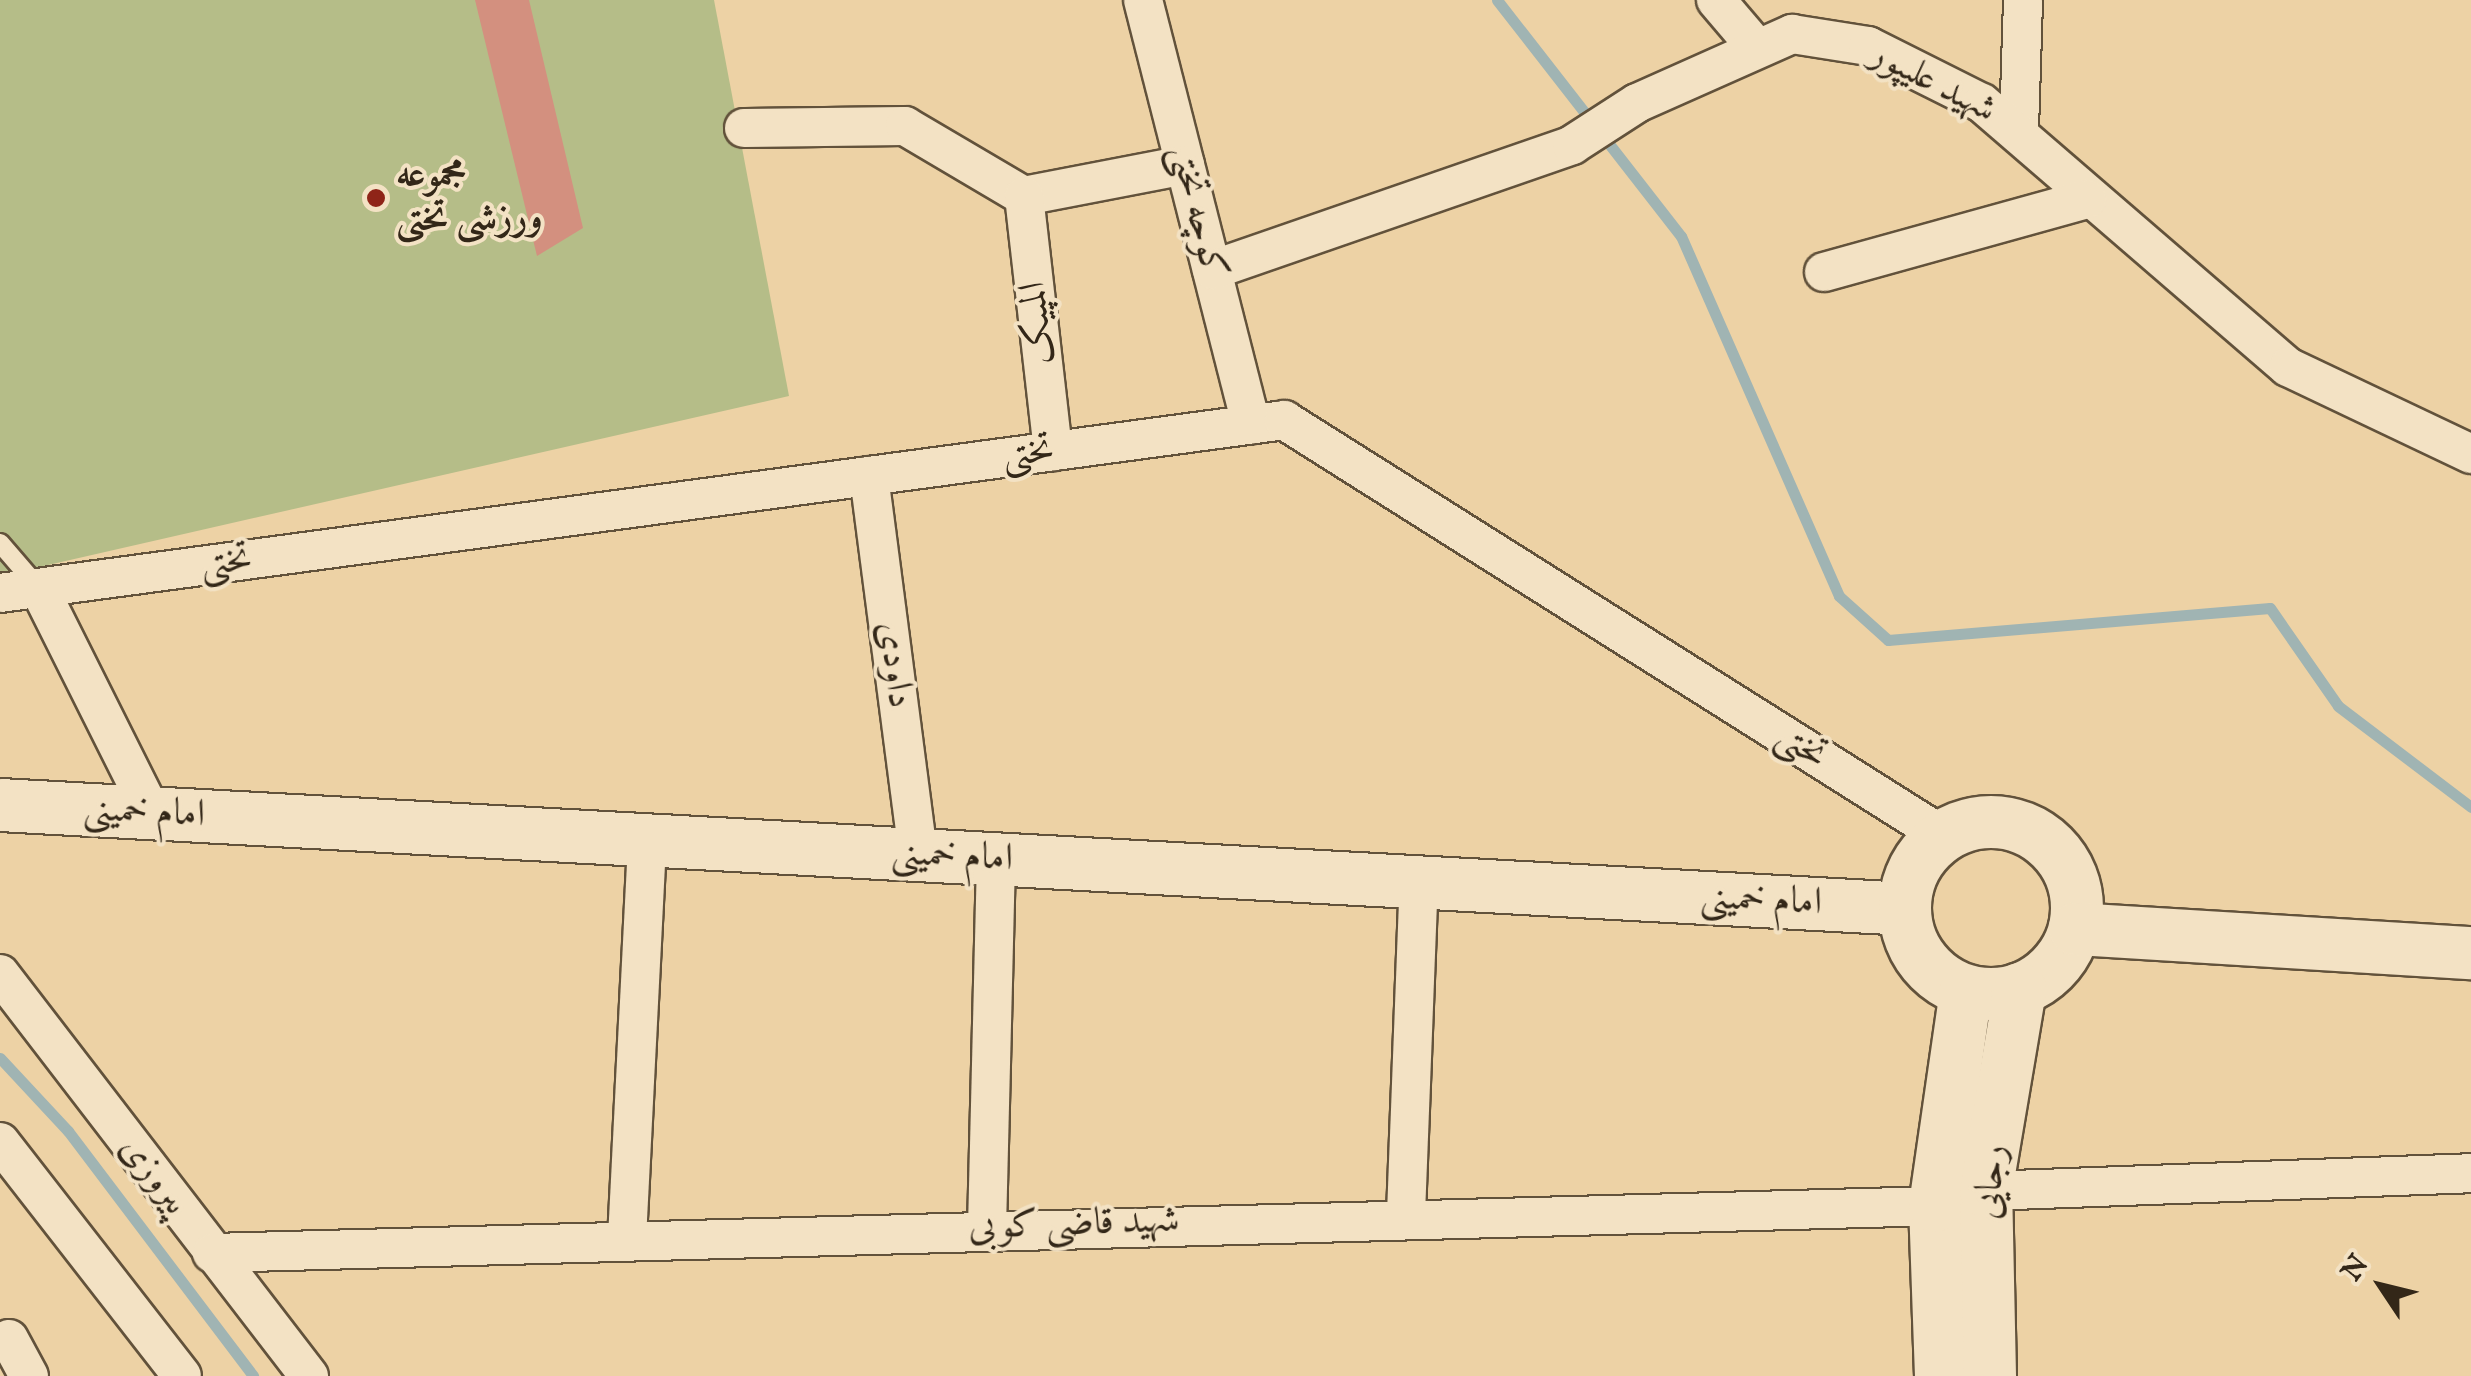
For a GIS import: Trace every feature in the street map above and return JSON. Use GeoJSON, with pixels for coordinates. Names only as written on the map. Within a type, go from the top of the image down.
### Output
{"type":"FeatureCollection","features":[{"type":"Feature","properties":{"kind":"main road","name":"امام خمینی"},"geometry":{"type":"LineString","coordinates":[[0,806],[1905,909]]}},
{"type":"Feature","properties":{"kind":"main road"},"geometry":{"type":"LineString","coordinates":[[2000,822],[2052,846],[2070,871],[2075,929],[2063,956],[2020,990],[1966,991],[1922,960],[1905,909],[1922,857],[1943,836],[2000,822]]}},
{"type":"Feature","properties":{"kind":"main road"},"geometry":{"type":"LineString","coordinates":[[2075,929],[2471,954]]}},
{"type":"Feature","properties":{"kind":"main road","name":"رجایی"},"geometry":{"type":"LineString","coordinates":[[1990,1376],[1986,1192],[2020,990]]}},
{"type":"Feature","properties":{"kind":"main road","name":"رجایی"},"geometry":{"type":"LineString","coordinates":[[1941,1376],[1936,1206],[1966,991]]}},
{"type":"Feature","properties":{"kind":"street","name":"کوچه تختی"},"geometry":{"type":"LineString","coordinates":[[1143,0],[1251,424]]}},
{"type":"Feature","properties":{"kind":"street"},"geometry":{"type":"LineString","coordinates":[[1716,0],[1756,47]]}},
{"type":"Feature","properties":{"kind":"street"},"geometry":{"type":"LineString","coordinates":[[2019,129],[2024,0]]}},
{"type":"Feature","properties":{"kind":"street","name":"شهید علیپور"},"geometry":{"type":"LineString","coordinates":[[1212,270],[1572,145],[1638,103],[1792,34],[1868,46],[2019,129],[2087,200],[2288,367],[2471,454]]}},
{"type":"Feature","properties":{"kind":"street"},"geometry":{"type":"LineString","coordinates":[[744,128],[905,126],[1024,196],[1185,165]]}},
{"type":"Feature","properties":{"kind":"street","name":"المپیک"},"geometry":{"type":"LineString","coordinates":[[1024,196],[1054,451]]}},
{"type":"Feature","properties":{"kind":"street"},"geometry":{"type":"LineString","coordinates":[[1824,272],[2087,200]]}},
{"type":"Feature","properties":{"kind":"street","name":"تختی"},"geometry":{"type":"LineString","coordinates":[[0,593],[1284,420],[1943,836]]}},
{"type":"Feature","properties":{"kind":"street","name":"داودی"},"geometry":{"type":"LineString","coordinates":[[869,476],[918,855]]}},
{"type":"Feature","properties":{"kind":"street"},"geometry":{"type":"LineString","coordinates":[[39,588],[152,814]]}},
{"type":"Feature","properties":{"kind":"street"},"geometry":{"type":"LineString","coordinates":[[627,1239],[647,840]]}},
{"type":"Feature","properties":{"kind":"street"},"geometry":{"type":"LineString","coordinates":[[987,1228],[996,859]]}},
{"type":"Feature","properties":{"kind":"street"},"geometry":{"type":"LineString","coordinates":[[1406,1214],[1419,882]]}},
{"type":"Feature","properties":{"kind":"street","name":"پیروزی"},"geometry":{"type":"LineString","coordinates":[[0,974],[309,1376]]}},
{"type":"Feature","properties":{"kind":"street"},"geometry":{"type":"LineString","coordinates":[[0,1142],[182,1376]]}},
{"type":"Feature","properties":{"kind":"street"},"geometry":{"type":"LineString","coordinates":[[1986,1192],[2471,1174]]}},
{"type":"Feature","properties":{"kind":"street","name":"شهید قاضی کوبی"},"geometry":{"type":"LineString","coordinates":[[212,1253],[1406,1214],[1936,1206]]}},
{"type":"Feature","properties":{"kind":"street"},"geometry":{"type":"LineString","coordinates":[[9,1339],[29,1376]]}},
{"type":"Feature","properties":{"kind":"lane"},"geometry":{"type":"LineString","coordinates":[[0,543],[39,588]]}},
{"type":"Feature","properties":{"kind":"green space","name":"مجموعه ورزشی تختی"},"geometry":{"type":"Polygon","coordinates":[[[0,0],[714,0],[789,396],[0,576],[0,0]]]}},
{"type":"Feature","properties":{"kind":"building"},"geometry":{"type":"Polygon","coordinates":[[[475,0],[529,0],[583,228],[537,256],[475,0]]]}},
{"type":"Feature","properties":{"kind":"waterway"},"geometry":{"type":"LineString","coordinates":[[1497,0],[1681,236],[1839,596],[1888,640],[2270,608],[2338,706],[2471,807]]}},
{"type":"Feature","properties":{"kind":"waterway"},"geometry":{"type":"LineString","coordinates":[[0,1058],[68,1131],[253,1376]]}},
{"type":"Feature","properties":{"kind":"place","name":"مجموعه ورزشی تختی"},"geometry":{"type":"Point","coordinates":[376,198]}}]}
